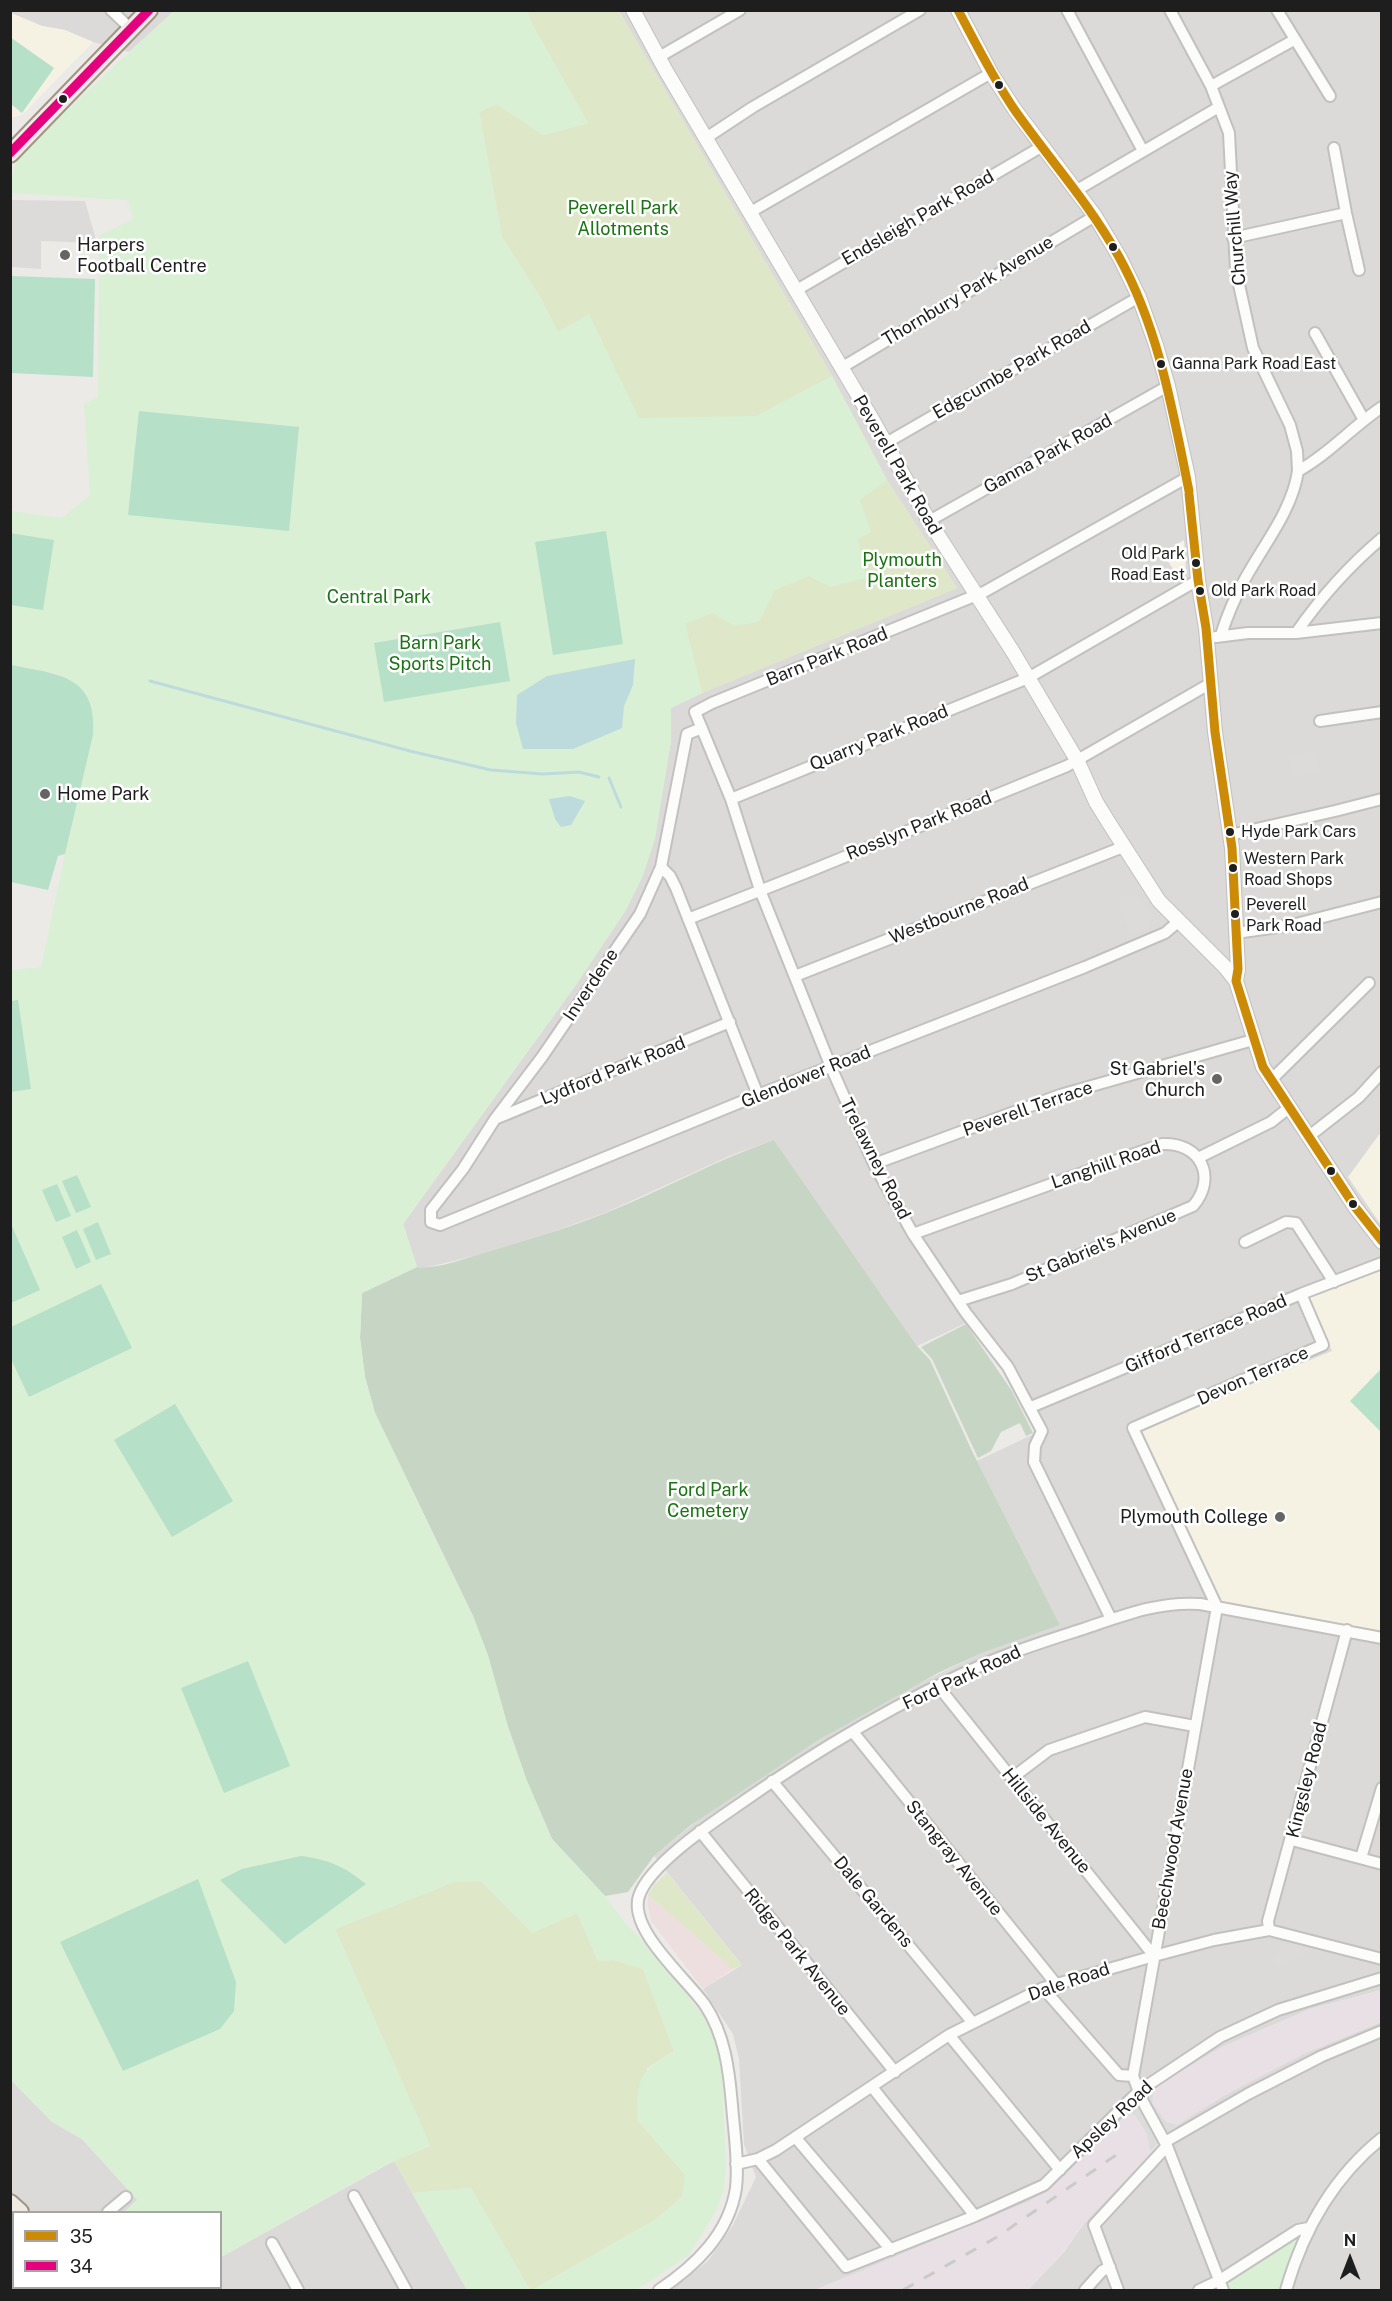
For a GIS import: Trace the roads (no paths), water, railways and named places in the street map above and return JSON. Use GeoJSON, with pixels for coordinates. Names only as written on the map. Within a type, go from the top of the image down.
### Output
{"type":"FeatureCollection","features":[{"type":"Feature","properties":{"kind":"main road"},"geometry":{"type":"LineString","coordinates":[[10,154],[149,10]]}},
{"type":"Feature","properties":{"kind":"street"},"geometry":{"type":"LineString","coordinates":[[111,10],[131,29]]}},
{"type":"Feature","properties":{"kind":"street","name":"Peverell Park Road"},"geometry":{"type":"LineString","coordinates":[[633,10],[658,57],[886,443],[929,521],[975,595],[986,608],[1028,678],[1077,760],[1096,802],[1146,884],[1178,922],[1215,957],[1239,987]]}},
{"type":"Feature","properties":{"kind":"street"},"geometry":{"type":"LineString","coordinates":[[658,57],[740,10]]}},
{"type":"Feature","properties":{"kind":"street"},"geometry":{"type":"LineString","coordinates":[[706,138],[753,107],[920,10]]}},
{"type":"Feature","properties":{"kind":"street"},"geometry":{"type":"LineString","coordinates":[[958,10],[991,73],[1041,147],[1077,190],[1095,216],[1120,258],[1139,297],[1168,386],[1188,477],[1198,580],[1236,889],[1239,987],[1253,1040],[1263,1067],[1308,1137],[1382,1242]]}},
{"type":"Feature","properties":{"kind":"street"},"geometry":{"type":"LineString","coordinates":[[1067,10],[1143,151]]}},
{"type":"Feature","properties":{"kind":"street","name":"Churchill Way"},"geometry":{"type":"LineString","coordinates":[[1170,10],[1211,86],[1229,133],[1236,271],[1253,348],[1290,425],[1298,451],[1298,471]]}},
{"type":"Feature","properties":{"kind":"street"},"geometry":{"type":"LineString","coordinates":[[1277,10],[1330,96]]}},
{"type":"Feature","properties":{"kind":"street"},"geometry":{"type":"LineString","coordinates":[[1211,86],[1294,40]]}},
{"type":"Feature","properties":{"kind":"street"},"geometry":{"type":"LineString","coordinates":[[749,213],[991,73]]}},
{"type":"Feature","properties":{"kind":"street"},"geometry":{"type":"LineString","coordinates":[[1077,190],[1220,107]]}},
{"type":"Feature","properties":{"kind":"street","name":"Endsleigh Park Road"},"geometry":{"type":"LineString","coordinates":[[795,291],[1041,147]]}},
{"type":"Feature","properties":{"kind":"street"},"geometry":{"type":"LineString","coordinates":[[1334,148],[1359,270]]}},
{"type":"Feature","properties":{"kind":"street"},"geometry":{"type":"LineString","coordinates":[[1233,238],[1346,213]]}},
{"type":"Feature","properties":{"kind":"street","name":"Thornbury Park Avenue"},"geometry":{"type":"LineString","coordinates":[[841,368],[1095,216]]}},
{"type":"Feature","properties":{"kind":"street","name":"Edgcumbe Park Road"},"geometry":{"type":"LineString","coordinates":[[886,443],[1139,297]]}},
{"type":"Feature","properties":{"kind":"street"},"geometry":{"type":"LineString","coordinates":[[1315,333],[1364,420]]}},
{"type":"Feature","properties":{"kind":"street","name":"Ganna Park Road"},"geometry":{"type":"LineString","coordinates":[[929,521],[1168,386]]}},
{"type":"Feature","properties":{"kind":"street"},"geometry":{"type":"LineString","coordinates":[[1221,635],[1245,580],[1295,491],[1298,471],[1316,461],[1382,407]]}},
{"type":"Feature","properties":{"kind":"street"},"geometry":{"type":"LineString","coordinates":[[975,595],[1188,477]]}},
{"type":"Feature","properties":{"kind":"street"},"geometry":{"type":"LineString","coordinates":[[1296,633],[1318,601],[1360,556],[1382,538]]}},
{"type":"Feature","properties":{"kind":"street"},"geometry":{"type":"LineString","coordinates":[[1028,678],[1198,580]]}},
{"type":"Feature","properties":{"kind":"street","name":"Barn Park Road"},"geometry":{"type":"LineString","coordinates":[[702,728],[695,712],[712,703],[975,595]]}},
{"type":"Feature","properties":{"kind":"street"},"geometry":{"type":"LineString","coordinates":[[1207,640],[1221,635],[1296,633],[1382,623]]}},
{"type":"Feature","properties":{"kind":"street","name":"Quarry Park Road"},"geometry":{"type":"LineString","coordinates":[[731,799],[1028,678]]}},
{"type":"Feature","properties":{"kind":"street","name":"Rosslyn Park Road"},"geometry":{"type":"LineString","coordinates":[[687,919],[810,871],[1077,760],[1211,683]]}},
{"type":"Feature","properties":{"kind":"street"},"geometry":{"type":"LineString","coordinates":[[1320,721],[1382,712]]}},
{"type":"Feature","properties":{"kind":"street","name":"Trelawney Road"},"geometry":{"type":"LineString","coordinates":[[702,728],[731,799],[760,890],[831,1067],[874,1164],[913,1234],[958,1301],[1008,1367],[1030,1407],[1042,1431],[1035,1446],[1034,1462],[1111,1620]]}},
{"type":"Feature","properties":{"kind":"street","name":"Inverdene"},"geometry":{"type":"LineString","coordinates":[[431,1222],[431,1210],[542,1057],[640,914],[661,867],[687,734],[702,728]]}},
{"type":"Feature","properties":{"kind":"street"},"geometry":{"type":"LineString","coordinates":[[1230,835],[1382,799]]}},
{"type":"Feature","properties":{"kind":"street","name":"Westbourne Road"},"geometry":{"type":"LineString","coordinates":[[795,976],[1124,846]]}},
{"type":"Feature","properties":{"kind":"street"},"geometry":{"type":"LineString","coordinates":[[661,867],[670,876],[758,1095]]}},
{"type":"Feature","properties":{"kind":"street"},"geometry":{"type":"LineString","coordinates":[[1236,933],[1292,925],[1382,902]]}},
{"type":"Feature","properties":{"kind":"street","name":"Glendower Road"},"geometry":{"type":"LineString","coordinates":[[431,1222],[440,1225],[758,1095],[1085,967],[1165,933],[1178,922]]}},
{"type":"Feature","properties":{"kind":"street"},"geometry":{"type":"LineString","coordinates":[[1271,1080],[1369,983]]}},
{"type":"Feature","properties":{"kind":"street","name":"Lydford Park Road"},"geometry":{"type":"LineString","coordinates":[[495,1119],[730,1022]]}},
{"type":"Feature","properties":{"kind":"street","name":"Peverell Terrace"},"geometry":{"type":"LineString","coordinates":[[874,1164],[1060,1095],[1253,1040]]}},
{"type":"Feature","properties":{"kind":"street"},"geometry":{"type":"LineString","coordinates":[[1308,1137],[1359,1097],[1382,1072]]}},
{"type":"Feature","properties":{"kind":"street"},"geometry":{"type":"LineString","coordinates":[[1198,1158],[1271,1122],[1290,1107]]}},
{"type":"Feature","properties":{"kind":"street","name":"Langhill Road"},"geometry":{"type":"LineString","coordinates":[[913,1234],[1162,1144],[1171,1143],[1184,1147],[1198,1158]]}},
{"type":"Feature","properties":{"kind":"street","name":"St Gabriel's Avenue"},"geometry":{"type":"LineString","coordinates":[[958,1301],[1012,1284],[1193,1206],[1201,1197],[1204,1188],[1203,1169],[1198,1158]]}},
{"type":"Feature","properties":{"kind":"street"},"geometry":{"type":"LineString","coordinates":[[1245,1242],[1286,1222],[1296,1223],[1334,1282]]}},
{"type":"Feature","properties":{"kind":"street","name":"Gifford Terrace Road"},"geometry":{"type":"LineString","coordinates":[[1030,1407],[1301,1294],[1382,1263]]}},
{"type":"Feature","properties":{"kind":"street","name":"Devon Terrace"},"geometry":{"type":"LineString","coordinates":[[1216,1607],[1133,1428],[1323,1345],[1301,1294]]}},
{"type":"Feature","properties":{"kind":"street","name":"Ford Park Road"},"geometry":{"type":"LineString","coordinates":[[736,2164],[729,2079],[725,2049],[719,2031],[705,2006],[657,1947],[641,1923],[638,1903],[639,1894],[653,1874],[700,1831],[822,1749],[938,1686],[992,1660],[1149,1607],[1183,1603],[1216,1607],[1382,1638]]}},
{"type":"Feature","properties":{"kind":"street","name":"Beechwood Avenue"},"geometry":{"type":"LineString","coordinates":[[1133,2076],[1216,1607]]}},
{"type":"Feature","properties":{"kind":"street","name":"Kingsley Road"},"geometry":{"type":"LineString","coordinates":[[1269,1930],[1268,1921],[1292,1840],[1347,1630]]}},
{"type":"Feature","properties":{"kind":"street","name":"Hillside Avenue"},"geometry":{"type":"LineString","coordinates":[[938,1686],[1154,1956]]}},
{"type":"Feature","properties":{"kind":"street"},"geometry":{"type":"LineString","coordinates":[[1012,1778],[1049,1750],[1145,1717],[1195,1726]]}},
{"type":"Feature","properties":{"kind":"street","name":"Stangray Avenue"},"geometry":{"type":"LineString","coordinates":[[853,1732],[1056,1984]]}},
{"type":"Feature","properties":{"kind":"street","name":"Dale Gardens"},"geometry":{"type":"LineString","coordinates":[[772,1781],[973,2023]]}},
{"type":"Feature","properties":{"kind":"street"},"geometry":{"type":"LineString","coordinates":[[1361,1858],[1382,1788]]}},
{"type":"Feature","properties":{"kind":"street","name":"Ridge Park Avenue"},"geometry":{"type":"LineString","coordinates":[[700,1831],[895,2072]]}},
{"type":"Feature","properties":{"kind":"street"},"geometry":{"type":"LineString","coordinates":[[1292,1840],[1382,1864]]}},
{"type":"Feature","properties":{"kind":"street","name":"Dale Road"},"geometry":{"type":"LineString","coordinates":[[736,2164],[759,2159],[949,2035],[1043,1988],[1214,1940],[1269,1930],[1382,1959]]}},
{"type":"Feature","properties":{"kind":"street","name":"Apsley Road"},"geometry":{"type":"LineString","coordinates":[[759,2159],[846,2267],[975,2216],[1044,2185],[1140,2096],[1220,2037],[1278,2010],[1382,1978]]}},
{"type":"Feature","properties":{"kind":"street"},"geometry":{"type":"LineString","coordinates":[[1043,1988],[1119,2075],[1133,2076],[1140,2096],[1165,2142],[1221,2285]]}},
{"type":"Feature","properties":{"kind":"street"},"geometry":{"type":"LineString","coordinates":[[1118,2290],[1094,2225],[1165,2142],[1248,2094],[1322,2056],[1382,2031]]}},
{"type":"Feature","properties":{"kind":"street"},"geometry":{"type":"LineString","coordinates":[[949,2035],[1060,2170]]}},
{"type":"Feature","properties":{"kind":"street"},"geometry":{"type":"LineString","coordinates":[[872,2087],[975,2216]]}},
{"type":"Feature","properties":{"kind":"street"},"geometry":{"type":"LineString","coordinates":[[795,2137],[891,2250]]}},
{"type":"Feature","properties":{"kind":"street"},"geometry":{"type":"LineString","coordinates":[[1286,2290],[1308,2228],[1335,2186],[1367,2150],[1382,2138]]}},
{"type":"Feature","properties":{"kind":"street"},"geometry":{"type":"LineString","coordinates":[[659,2290],[686,2272],[710,2247],[728,2216],[736,2189],[736,2164]]}},
{"type":"Feature","properties":{"kind":"street"},"geometry":{"type":"LineString","coordinates":[[354,2196],[406,2290]]}},
{"type":"Feature","properties":{"kind":"street"},"geometry":{"type":"LineString","coordinates":[[109,2211],[126,2197]]}},
{"type":"Feature","properties":{"kind":"street"},"geometry":{"type":"LineString","coordinates":[[1199,2290],[1221,2285],[1298,2230],[1308,2228]]}},
{"type":"Feature","properties":{"kind":"street"},"geometry":{"type":"LineString","coordinates":[[272,2243],[298,2290]]}},
{"type":"Feature","properties":{"kind":"street"},"geometry":{"type":"LineString","coordinates":[[1085,2290],[1102,2271],[1110,2267]]}},
{"type":"Feature","properties":{"kind":"water"},"geometry":{"type":"Polygon","coordinates":[[[635,659],[633,685],[624,706],[622,728],[573,749],[523,749],[516,723],[517,695],[547,676],[635,659]]]}},
{"type":"Feature","properties":{"kind":"water"},"geometry":{"type":"Polygon","coordinates":[[[570,796],[585,801],[571,825],[561,827],[555,819],[549,799],[570,796]]]}},
{"type":"Feature","properties":{"kind":"waterway"},"geometry":{"type":"LineString","coordinates":[[150,681],[410,751],[491,770],[543,774],[579,772],[599,777]]}},
{"type":"Feature","properties":{"kind":"waterway"},"geometry":{"type":"LineString","coordinates":[[609,778],[621,807]]}},
{"type":"Feature","properties":{"kind":"railway"},"geometry":{"type":"LineString","coordinates":[[903,2290],[997,2237],[1119,2153]]}},
{"type":"Feature","properties":{"kind":"place","name":"Harpers Football Centre"},"geometry":{"type":"Point","coordinates":[65,255]}},
{"type":"Feature","properties":{"kind":"place","name":"Ganna Park Road East"},"geometry":{"type":"Point","coordinates":[1161,364]}},
{"type":"Feature","properties":{"kind":"place","name":"Old Park Road East"},"geometry":{"type":"Point","coordinates":[1196,563]}},
{"type":"Feature","properties":{"kind":"place","name":"Old Park Road"},"geometry":{"type":"Point","coordinates":[1200,591]}},
{"type":"Feature","properties":{"kind":"place","name":"Home Park"},"geometry":{"type":"Point","coordinates":[45,794]}},
{"type":"Feature","properties":{"kind":"place","name":"Hyde Park Cars"},"geometry":{"type":"Point","coordinates":[1230,832]}},
{"type":"Feature","properties":{"kind":"place","name":"Western Park Road Shops"},"geometry":{"type":"Point","coordinates":[1233,868]}},
{"type":"Feature","properties":{"kind":"place","name":"Peverell Park Road"},"geometry":{"type":"Point","coordinates":[1235,914]}},
{"type":"Feature","properties":{"kind":"place","name":"St Gabriel's Church"},"geometry":{"type":"Point","coordinates":[1217,1079]}},
{"type":"Feature","properties":{"kind":"place","name":"Plymouth College"},"geometry":{"type":"Point","coordinates":[1280,1517]}},
{"type":"Feature","properties":{"kind":"park label","name":"Peverell Park Allotments"},"geometry":{"type":"Point","coordinates":[623,218]}},
{"type":"Feature","properties":{"kind":"park label","name":"Plymouth Planters"},"geometry":{"type":"Point","coordinates":[902,570]}},
{"type":"Feature","properties":{"kind":"park label","name":"Central Park"},"geometry":{"type":"Point","coordinates":[379,597]}},
{"type":"Feature","properties":{"kind":"park label","name":"Barn Park Sports Pitch"},"geometry":{"type":"Point","coordinates":[440,653]}},
{"type":"Feature","properties":{"kind":"park label","name":"Ford Park Cemetery"},"geometry":{"type":"Point","coordinates":[708,1500]}}]}
